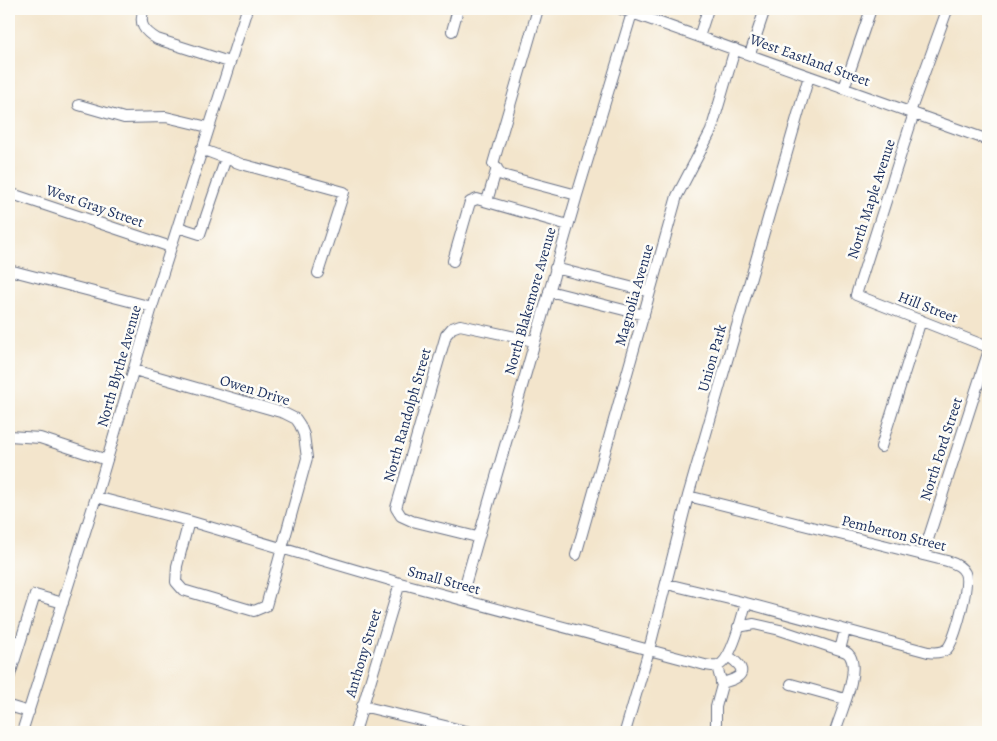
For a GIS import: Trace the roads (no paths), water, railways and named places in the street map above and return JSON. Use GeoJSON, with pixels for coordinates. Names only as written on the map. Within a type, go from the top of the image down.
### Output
{"type":"FeatureCollection","features":[{"type":"Feature","properties":{"kind":"street"},"geometry":{"type":"LineString","coordinates":[[144,9],[141,17],[142,24],[147,33],[157,40],[229,62]]}},
{"type":"Feature","properties":{"kind":"street","name":"North Blythe Avenue"},"geometry":{"type":"LineString","coordinates":[[22,732],[96,497],[201,149],[247,9]]}},
{"type":"Feature","properties":{"kind":"street"},"geometry":{"type":"LineString","coordinates":[[452,31],[458,9]]}},
{"type":"Feature","properties":{"kind":"street"},"geometry":{"type":"LineString","coordinates":[[538,9],[494,164],[502,175],[577,195]]}},
{"type":"Feature","properties":{"kind":"street","name":"West Eastland Street"},"geometry":{"type":"LineString","coordinates":[[621,9],[988,140]]}},
{"type":"Feature","properties":{"kind":"street"},"geometry":{"type":"LineString","coordinates":[[698,37],[708,9]]}},
{"type":"Feature","properties":{"kind":"street"},"geometry":{"type":"LineString","coordinates":[[750,54],[765,9]]}},
{"type":"Feature","properties":{"kind":"street"},"geometry":{"type":"LineString","coordinates":[[844,88],[871,9]]}},
{"type":"Feature","properties":{"kind":"street","name":"North Maple Avenue"},"geometry":{"type":"LineString","coordinates":[[856,295],[912,112],[943,20],[949,9]]}},
{"type":"Feature","properties":{"kind":"street","name":"North Blakemore Avenue"},"geometry":{"type":"LineString","coordinates":[[461,599],[534,341],[632,13]]}},
{"type":"Feature","properties":{"kind":"street","name":"Magnolia Avenue"},"geometry":{"type":"LineString","coordinates":[[576,555],[677,196],[712,131],[735,49]]}},
{"type":"Feature","properties":{"kind":"street","name":"Union Park"},"geometry":{"type":"LineString","coordinates":[[625,732],[650,650],[688,496],[809,76]]}},
{"type":"Feature","properties":{"kind":"street"},"geometry":{"type":"LineString","coordinates":[[79,105],[124,118],[166,117],[208,127]]}},
{"type":"Feature","properties":{"kind":"street"},"geometry":{"type":"LineString","coordinates":[[201,149],[243,165],[344,192],[318,273]]}},
{"type":"Feature","properties":{"kind":"street"},"geometry":{"type":"LineString","coordinates":[[178,227],[200,234],[226,158]]}},
{"type":"Feature","properties":{"kind":"street"},"geometry":{"type":"LineString","coordinates":[[487,202],[497,168]]}},
{"type":"Feature","properties":{"kind":"street","name":"West Gray Street"},"geometry":{"type":"LineString","coordinates":[[9,193],[171,247]]}},
{"type":"Feature","properties":{"kind":"street"},"geometry":{"type":"LineString","coordinates":[[453,261],[470,202],[478,199],[568,225]]}},
{"type":"Feature","properties":{"kind":"street"},"geometry":{"type":"LineString","coordinates":[[556,268],[650,292]]}},
{"type":"Feature","properties":{"kind":"street"},"geometry":{"type":"LineString","coordinates":[[9,270],[152,307]]}},
{"type":"Feature","properties":{"kind":"street"},"geometry":{"type":"LineString","coordinates":[[549,291],[644,315]]}},
{"type":"Feature","properties":{"kind":"street","name":"Hill Street"},"geometry":{"type":"LineString","coordinates":[[856,295],[988,347]]}},
{"type":"Feature","properties":{"kind":"street"},"geometry":{"type":"LineString","coordinates":[[881,447],[921,320]]}},
{"type":"Feature","properties":{"kind":"street","name":"North Randolph Street"},"geometry":{"type":"LineString","coordinates":[[478,537],[412,521],[401,516],[396,508],[406,471],[446,335],[452,328],[460,325],[534,341]]}},
{"type":"Feature","properties":{"kind":"street","name":"North Ford Street"},"geometry":{"type":"LineString","coordinates":[[923,555],[988,353]]}},
{"type":"Feature","properties":{"kind":"street","name":"Owen Drive"},"geometry":{"type":"LineString","coordinates":[[134,370],[284,413],[296,419],[304,435],[307,458],[283,548]]}},
{"type":"Feature","properties":{"kind":"street"},"geometry":{"type":"LineString","coordinates":[[9,436],[40,438],[107,460]]}},
{"type":"Feature","properties":{"kind":"street","name":"Pemberton Street"},"geometry":{"type":"LineString","coordinates":[[667,584],[938,653],[946,650],[950,644],[961,613],[967,584],[965,573],[958,565],[688,496]]}},
{"type":"Feature","properties":{"kind":"street","name":"Small Street"},"geometry":{"type":"LineString","coordinates":[[96,497],[189,521],[400,584],[705,665],[716,666]]}},
{"type":"Feature","properties":{"kind":"street"},"geometry":{"type":"LineString","coordinates":[[189,521],[177,566],[176,582],[184,590],[254,611],[266,606],[283,548]]}},
{"type":"Feature","properties":{"kind":"street","name":"Anthony Street"},"geometry":{"type":"LineString","coordinates":[[355,732],[400,584]]}},
{"type":"Feature","properties":{"kind":"street"},"geometry":{"type":"LineString","coordinates":[[9,678],[35,595],[63,603]]}},
{"type":"Feature","properties":{"kind":"street"},"geometry":{"type":"LineString","coordinates":[[716,732],[716,707],[721,683],[716,666],[725,661],[728,656],[746,603]]}},
{"type":"Feature","properties":{"kind":"street"},"geometry":{"type":"LineString","coordinates":[[738,627],[754,624],[780,630],[847,652],[851,656],[853,668],[851,683],[835,732]]}},
{"type":"Feature","properties":{"kind":"street"},"geometry":{"type":"LineString","coordinates":[[840,650],[845,630]]}},
{"type":"Feature","properties":{"kind":"street"},"geometry":{"type":"LineString","coordinates":[[9,639],[20,643]]}},
{"type":"Feature","properties":{"kind":"street"},"geometry":{"type":"LineString","coordinates":[[721,683],[735,680],[742,670],[739,663],[728,656]]}},
{"type":"Feature","properties":{"kind":"street"},"geometry":{"type":"LineString","coordinates":[[791,684],[846,699]]}},
{"type":"Feature","properties":{"kind":"street"},"geometry":{"type":"LineString","coordinates":[[9,706],[29,712]]}},
{"type":"Feature","properties":{"kind":"street"},"geometry":{"type":"LineString","coordinates":[[362,706],[470,732]]}}]}
